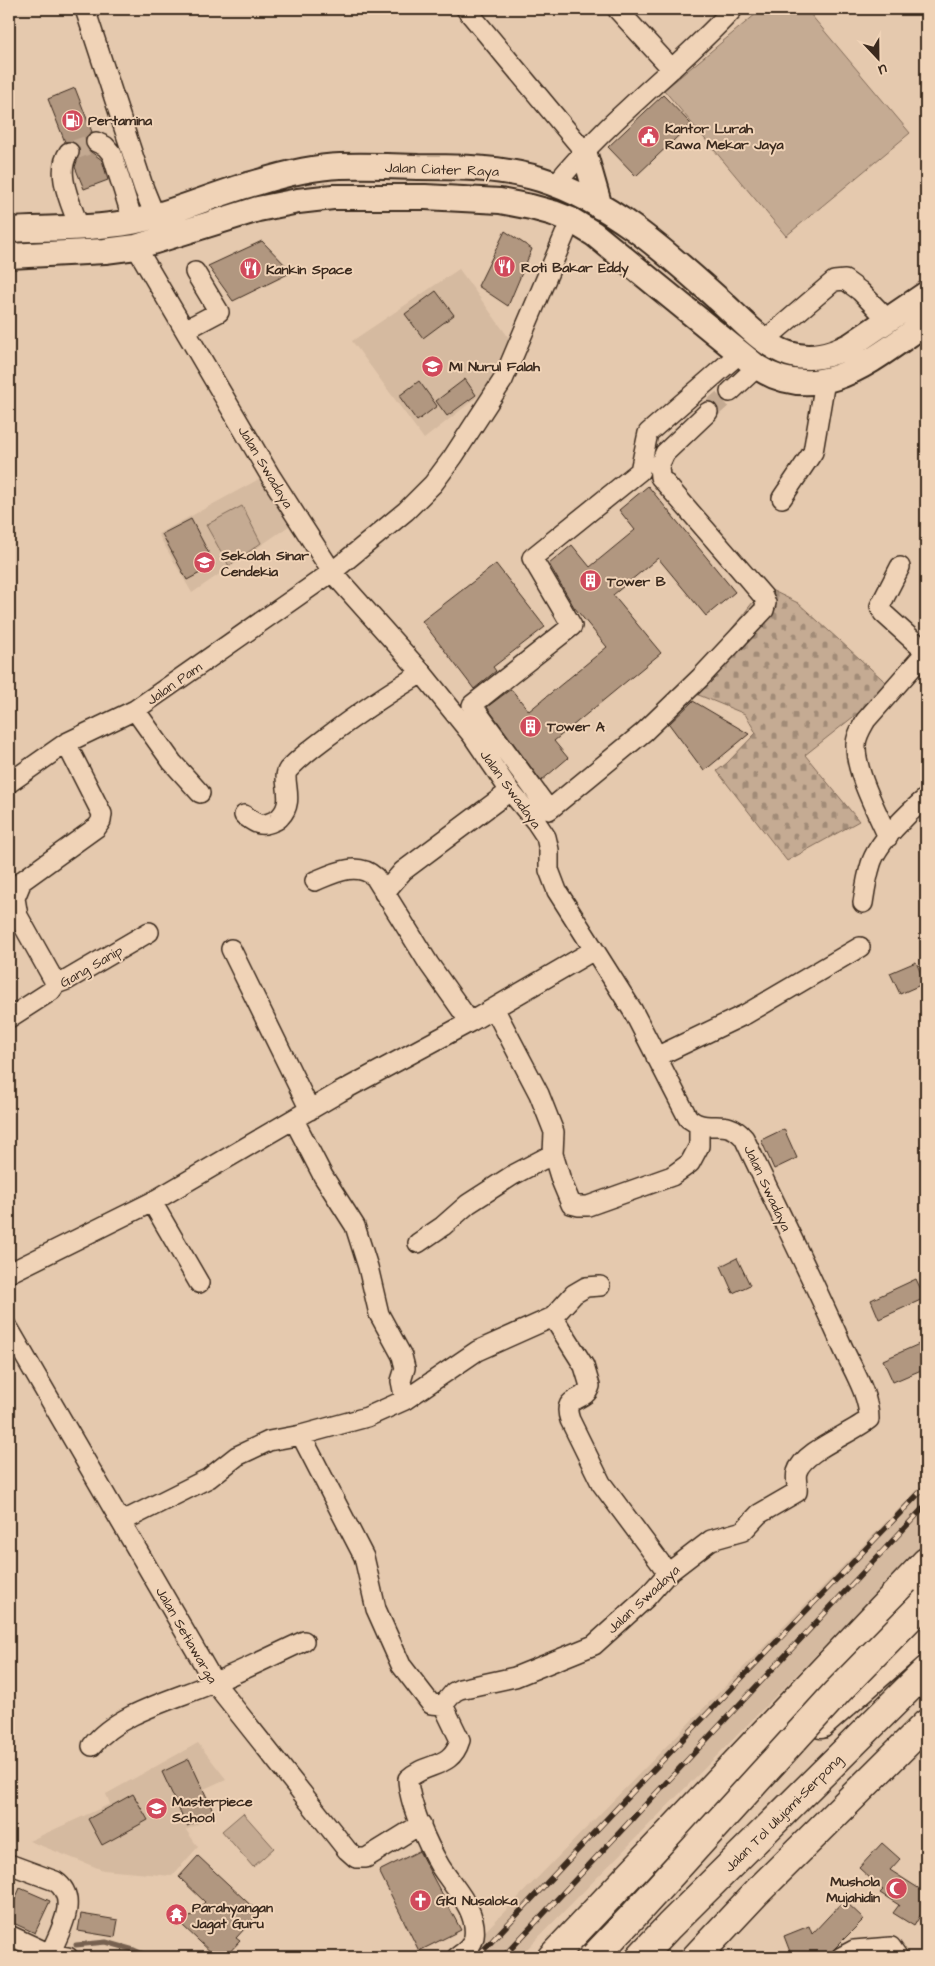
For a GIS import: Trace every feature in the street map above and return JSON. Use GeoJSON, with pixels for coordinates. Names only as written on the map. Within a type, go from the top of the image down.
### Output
{"type":"FeatureCollection","features":[{"type":"Feature","properties":{"kind":"highway"},"geometry":{"type":"LineString","coordinates":[[553,1957],[926,1562]]}},
{"type":"Feature","properties":{"kind":"highway"},"geometry":{"type":"LineString","coordinates":[[594,1957],[641,1908],[837,1692],[926,1601]]}},
{"type":"Feature","properties":{"kind":"highway"},"geometry":{"type":"LineString","coordinates":[[553,1957],[926,1632]]}},
{"type":"Feature","properties":{"kind":"highway","name":"Jalan Tol Ulujami–Serpong"},"geometry":{"type":"LineString","coordinates":[[640,1957],[926,1670]]}},
{"type":"Feature","properties":{"kind":"highway"},"geometry":{"type":"LineString","coordinates":[[696,1957],[757,1892],[926,1724]]}},
{"type":"Feature","properties":{"kind":"main road"},"geometry":{"type":"LineString","coordinates":[[584,151],[600,206]]}},
{"type":"Feature","properties":{"kind":"main road","name":"Jalan Ciater Raya"},"geometry":{"type":"LineString","coordinates":[[9,230],[103,226],[144,219],[258,182],[299,172],[338,166],[469,167],[509,171],[556,184],[600,206],[626,223],[699,282],[764,340],[777,350],[790,355],[805,358],[822,356],[851,345],[926,294]]}},
{"type":"Feature","properties":{"kind":"main road","name":"Jalan Ciater Raya"},"geometry":{"type":"LineString","coordinates":[[9,256],[105,251],[136,247],[258,209],[298,201],[333,197],[425,197],[500,201],[531,207],[571,220],[614,248],[748,360],[779,379],[794,383],[825,381],[859,368],[926,323]]}},
{"type":"Feature","properties":{"kind":"main road"},"geometry":{"type":"LineString","coordinates":[[103,226],[105,251]]}},
{"type":"Feature","properties":{"kind":"street"},"geometry":{"type":"LineString","coordinates":[[85,9],[144,189],[144,219]]}},
{"type":"Feature","properties":{"kind":"street"},"geometry":{"type":"LineString","coordinates":[[466,9],[584,151]]}},
{"type":"Feature","properties":{"kind":"street"},"geometry":{"type":"LineString","coordinates":[[617,9],[672,69]]}},
{"type":"Feature","properties":{"kind":"street"},"geometry":{"type":"LineString","coordinates":[[556,184],[584,151],[733,9]]}},
{"type":"Feature","properties":{"kind":"street"},"geometry":{"type":"LineString","coordinates":[[96,142],[105,146],[112,154],[144,219]]}},
{"type":"Feature","properties":{"kind":"street"},"geometry":{"type":"LineString","coordinates":[[69,152],[65,158],[63,174],[79,227]]}},
{"type":"Feature","properties":{"kind":"street","name":"Jalan Pam"},"geometry":{"type":"LineString","coordinates":[[9,783],[66,744],[136,710],[332,572],[406,511],[433,484],[504,380],[571,220]]}},
{"type":"Feature","properties":{"kind":"street","name":"Jalan Swadaya"},"geometry":{"type":"LineString","coordinates":[[136,247],[271,478],[332,572],[422,674],[472,735],[510,791],[546,837],[549,850],[549,870],[557,891],[633,1011],[688,1118],[699,1125],[730,1128],[738,1131],[744,1138],[836,1332],[863,1392],[869,1412],[869,1419],[860,1427],[808,1456],[796,1474],[797,1492],[759,1514],[744,1531],[711,1540],[668,1573],[646,1598],[594,1645],[515,1677],[460,1688],[454,1692],[443,1706]]}},
{"type":"Feature","properties":{"kind":"street"},"geometry":{"type":"LineString","coordinates":[[185,330],[219,312],[195,272]]}},
{"type":"Feature","properties":{"kind":"street"},"geometry":{"type":"LineString","coordinates":[[764,340],[834,281],[845,280],[860,291],[888,320]]}},
{"type":"Feature","properties":{"kind":"street"},"geometry":{"type":"LineString","coordinates":[[730,392],[748,360]]}},
{"type":"Feature","properties":{"kind":"street"},"geometry":{"type":"LineString","coordinates":[[708,412],[665,453],[659,466],[660,478],[763,596],[766,603],[764,610],[700,678],[644,732],[549,810],[472,706],[572,626],[532,558],[640,471],[648,433],[748,360]]}},
{"type":"Feature","properties":{"kind":"street"},"geometry":{"type":"LineString","coordinates":[[782,498],[813,452],[825,381]]}},
{"type":"Feature","properties":{"kind":"street"},"geometry":{"type":"LineString","coordinates":[[888,837],[866,786],[856,745],[859,732],[866,720],[926,652],[883,613],[880,606],[900,567]]}},
{"type":"Feature","properties":{"kind":"street"},"geometry":{"type":"LineString","coordinates":[[244,815],[258,826],[266,825],[280,818],[287,806],[289,793],[285,778],[287,772],[306,753],[363,709],[422,674]]}},
{"type":"Feature","properties":{"kind":"street"},"geometry":{"type":"LineString","coordinates":[[136,710],[172,762],[200,793]]}},
{"type":"Feature","properties":{"kind":"street"},"geometry":{"type":"LineString","coordinates":[[56,984],[18,916],[15,898],[22,881],[98,827],[101,821],[102,814],[66,744]]}},
{"type":"Feature","properties":{"kind":"street"},"geometry":{"type":"LineString","coordinates":[[384,893],[403,871],[510,791]]}},
{"type":"Feature","properties":{"kind":"street"},"geometry":{"type":"LineString","coordinates":[[863,903],[871,862],[888,837],[910,811],[926,798]]}},
{"type":"Feature","properties":{"kind":"street"},"geometry":{"type":"LineString","coordinates":[[315,881],[340,871],[360,870],[370,872],[429,964],[470,1022]]}},
{"type":"Feature","properties":{"kind":"street","name":"Gang Sanip"},"geometry":{"type":"LineString","coordinates":[[9,1018],[51,991],[56,984],[149,932]]}},
{"type":"Feature","properties":{"kind":"street"},"geometry":{"type":"LineString","coordinates":[[656,1057],[746,1014],[860,947]]}},
{"type":"Feature","properties":{"kind":"street"},"geometry":{"type":"LineString","coordinates":[[231,949],[310,1110]]}},
{"type":"Feature","properties":{"kind":"street"},"geometry":{"type":"LineString","coordinates":[[9,1272],[152,1202],[310,1110],[470,1022],[594,950]]}},
{"type":"Feature","properties":{"kind":"street"},"geometry":{"type":"LineString","coordinates":[[494,1008],[538,1094],[554,1132],[553,1154],[571,1204],[588,1206],[672,1176],[690,1163],[699,1146],[699,1125]]}},
{"type":"Feature","properties":{"kind":"street"},"geometry":{"type":"LineString","coordinates":[[294,1120],[323,1176],[355,1226],[368,1267],[379,1314],[402,1356],[406,1368],[401,1381],[405,1400]]}},
{"type":"Feature","properties":{"kind":"street"},"geometry":{"type":"LineString","coordinates":[[418,1243],[443,1226],[468,1204],[513,1175],[553,1154]]}},
{"type":"Feature","properties":{"kind":"street"},"geometry":{"type":"LineString","coordinates":[[152,1202],[199,1283]]}},
{"type":"Feature","properties":{"kind":"street"},"geometry":{"type":"LineString","coordinates":[[121,1522],[209,1478],[237,1456],[269,1441],[301,1435],[367,1417],[405,1400],[477,1351],[553,1317],[574,1294],[586,1288],[600,1286]]}},
{"type":"Feature","properties":{"kind":"street"},"geometry":{"type":"LineString","coordinates":[[553,1317],[584,1366],[590,1386],[587,1392],[570,1402],[566,1410],[570,1420],[602,1484],[668,1573]]}},
{"type":"Feature","properties":{"kind":"street","name":"Jalan Setiawarga"},"geometry":{"type":"LineString","coordinates":[[9,1329],[214,1682],[347,1850],[356,1858],[366,1858],[421,1824]]}},
{"type":"Feature","properties":{"kind":"street"},"geometry":{"type":"LineString","coordinates":[[301,1435],[364,1556],[376,1609],[401,1665],[431,1704],[443,1706],[460,1740],[456,1751],[447,1760],[414,1774],[408,1779],[409,1789],[427,1841],[471,1913],[474,1936],[472,1944],[457,1957]]}},
{"type":"Feature","properties":{"kind":"street"},"geometry":{"type":"LineString","coordinates":[[92,1746],[104,1733],[123,1721],[304,1641]]}},
{"type":"Feature","properties":{"kind":"street"},"geometry":{"type":"LineString","coordinates":[[9,1864],[55,1881],[61,1885],[66,1896],[66,1915],[56,1956],[9,1935]]}},
{"type":"Feature","properties":{"kind":"street"},"geometry":{"type":"LineString","coordinates":[[841,1957],[854,1950],[891,1947],[898,1957]]}},
{"type":"Feature","properties":{"kind":"shaded area","name":"MI Nurul Falah"},"geometry":{"type":"Polygon","coordinates":[[[459,269],[509,338],[485,391],[424,439],[352,341],[459,269]]]}},
{"type":"Feature","properties":{"kind":"shaded area","name":"Sekolah Sinar Cendekia"},"geometry":{"type":"Polygon","coordinates":[[[261,478],[289,526],[192,593],[158,534],[261,478]]]}},
{"type":"Feature","properties":{"kind":"shaded area"},"geometry":{"type":"Polygon","coordinates":[[[926,1481],[926,1543],[519,1957],[460,1957],[926,1481]]]}},
{"type":"Feature","properties":{"kind":"shaded area","name":"Masterpiece School"},"geometry":{"type":"Polygon","coordinates":[[[198,1743],[226,1779],[204,1789],[216,1815],[186,1830],[198,1847],[172,1876],[103,1870],[29,1841],[110,1804],[106,1794],[198,1743]]]}},
{"type":"Feature","properties":{"kind":"green space"},"geometry":{"type":"Polygon","coordinates":[[[762,9],[806,9],[910,133],[786,236],[664,90],[762,9]]]}},
{"type":"Feature","properties":{"kind":"green space"},"geometry":{"type":"Polygon","coordinates":[[[242,506],[261,543],[229,566],[206,525],[242,506]]]}},
{"type":"Feature","properties":{"kind":"green space"},"geometry":{"type":"Polygon","coordinates":[[[765,587],[798,603],[891,687],[805,755],[859,821],[787,861],[717,771],[756,733],[745,714],[684,689],[765,587]]]}},
{"type":"Feature","properties":{"kind":"green space"},"geometry":{"type":"Polygon","coordinates":[[[243,1813],[274,1848],[253,1867],[222,1831],[243,1813]]]}},
{"type":"Feature","properties":{"kind":"building","name":"Pertamina"},"geometry":{"type":"Polygon","coordinates":[[[75,88],[92,132],[86,137],[85,144],[87,149],[102,160],[108,180],[84,189],[75,167],[80,152],[79,146],[74,142],[65,142],[48,99],[75,88]]]}},
{"type":"Feature","properties":{"kind":"building","name":"Kantor Lurah Rawa Mekar Jaya"},"geometry":{"type":"Polygon","coordinates":[[[663,95],[691,124],[636,176],[608,147],[663,95]]]}},
{"type":"Feature","properties":{"kind":"building","name":"Roti Bakar Eddy"},"geometry":{"type":"Polygon","coordinates":[[[505,231],[532,249],[508,306],[478,286],[505,231]]]}},
{"type":"Feature","properties":{"kind":"building","name":"Kankin Space"},"geometry":{"type":"Polygon","coordinates":[[[262,241],[292,272],[233,301],[208,266],[262,241]]]}},
{"type":"Feature","properties":{"kind":"building"},"geometry":{"type":"Polygon","coordinates":[[[436,291],[454,315],[423,338],[405,314],[436,291]]]}},
{"type":"Feature","properties":{"kind":"building"},"geometry":{"type":"Polygon","coordinates":[[[465,379],[476,395],[447,416],[436,401],[465,379]]]}},
{"type":"Feature","properties":{"kind":"building"},"geometry":{"type":"Polygon","coordinates":[[[419,381],[437,406],[417,421],[399,396],[419,381]]]}},
{"type":"Feature","properties":{"kind":"building","name":"Tower B"},"geometry":{"type":"Polygon","coordinates":[[[648,486],[735,592],[706,616],[658,558],[613,595],[661,653],[554,741],[568,758],[541,781],[487,707],[511,689],[529,711],[607,647],[574,607],[549,564],[572,545],[590,567],[635,530],[619,510],[648,486]]]}},
{"type":"Feature","properties":{"kind":"building"},"geometry":{"type":"Polygon","coordinates":[[[191,519],[215,565],[187,580],[162,534],[191,519]]]}},
{"type":"Feature","properties":{"kind":"building"},"geometry":{"type":"Polygon","coordinates":[[[496,564],[545,627],[493,667],[496,671],[474,689],[422,621],[496,564]]]}},
{"type":"Feature","properties":{"kind":"building"},"geometry":{"type":"Polygon","coordinates":[[[693,701],[749,734],[704,771],[669,724],[693,701]]]}},
{"type":"Feature","properties":{"kind":"building"},"geometry":{"type":"Polygon","coordinates":[[[916,962],[925,983],[900,994],[890,973],[916,962]]]}},
{"type":"Feature","properties":{"kind":"building"},"geometry":{"type":"Polygon","coordinates":[[[784,1129],[797,1158],[774,1169],[761,1140],[784,1129]]]}},
{"type":"Feature","properties":{"kind":"building"},"geometry":{"type":"Polygon","coordinates":[[[737,1258],[750,1285],[733,1293],[721,1266],[737,1258]]]}},
{"type":"Feature","properties":{"kind":"building"},"geometry":{"type":"Polygon","coordinates":[[[916,1279],[925,1298],[879,1319],[871,1300],[916,1279]]]}},
{"type":"Feature","properties":{"kind":"building"},"geometry":{"type":"Polygon","coordinates":[[[926,1341],[926,1368],[893,1382],[883,1360],[926,1341]]]}},
{"type":"Feature","properties":{"kind":"building"},"geometry":{"type":"Polygon","coordinates":[[[189,1759],[214,1813],[187,1826],[162,1772],[189,1759]]]}},
{"type":"Feature","properties":{"kind":"building"},"geometry":{"type":"Polygon","coordinates":[[[133,1794],[148,1820],[102,1845],[88,1819],[133,1794]]]}},
{"type":"Feature","properties":{"kind":"building"},"geometry":{"type":"Polygon","coordinates":[[[882,1843],[900,1859],[890,1870],[926,1893],[926,1906],[914,1926],[893,1913],[899,1905],[880,1893],[883,1890],[859,1868],[882,1843]]]}},
{"type":"Feature","properties":{"kind":"building","name":"GKI Nusaloka"},"geometry":{"type":"Polygon","coordinates":[[[419,1851],[461,1930],[419,1951],[379,1871],[419,1851]]]}},
{"type":"Feature","properties":{"kind":"building"},"geometry":{"type":"Polygon","coordinates":[[[198,1856],[259,1913],[236,1938],[240,1941],[225,1957],[216,1957],[182,1925],[205,1902],[179,1877],[198,1856]]]}},
{"type":"Feature","properties":{"kind":"building"},"geometry":{"type":"Polygon","coordinates":[[[20,1888],[50,1901],[35,1933],[9,1921],[9,1913],[20,1888]]]}},
{"type":"Feature","properties":{"kind":"building"},"geometry":{"type":"Polygon","coordinates":[[[844,1900],[864,1919],[827,1957],[792,1957],[784,1936],[809,1926],[812,1934],[844,1900]]]}},
{"type":"Feature","properties":{"kind":"building"},"geometry":{"type":"Polygon","coordinates":[[[81,1914],[118,1920],[115,1937],[78,1931],[81,1914]]]}},
{"type":"Feature","properties":{"kind":"waterway"},"geometry":{"type":"LineString","coordinates":[[76,1945],[106,1942],[150,1957]]}},
{"type":"Feature","properties":{"kind":"tunnel"},"geometry":{"type":"LineString","coordinates":[[69,152],[96,142]]}},
{"type":"Feature","properties":{"kind":"tunnel"},"geometry":{"type":"LineString","coordinates":[[708,412],[730,392]]}},
{"type":"Feature","properties":{"kind":"railway"},"geometry":{"type":"LineString","coordinates":[[477,1957],[636,1788],[926,1486]]}},
{"type":"Feature","properties":{"kind":"railway"},"geometry":{"type":"LineString","coordinates":[[503,1957],[926,1505]]}},
{"type":"Feature","properties":{"kind":"place","name":"Pertamina"},"geometry":{"type":"Point","coordinates":[72,120]}},
{"type":"Feature","properties":{"kind":"place","name":"Kantor Lurah Rawa Mekar Jaya"},"geometry":{"type":"Point","coordinates":[649,136]}},
{"type":"Feature","properties":{"kind":"place","name":"Roti Bakar Eddy"},"geometry":{"type":"Point","coordinates":[505,267]}},
{"type":"Feature","properties":{"kind":"place","name":"Kankin Space"},"geometry":{"type":"Point","coordinates":[250,269]}},
{"type":"Feature","properties":{"kind":"place","name":"MI Nurul Falah"},"geometry":{"type":"Point","coordinates":[433,366]}},
{"type":"Feature","properties":{"kind":"place","name":"Sekolah Sinar Cendekia"},"geometry":{"type":"Point","coordinates":[205,563]}},
{"type":"Feature","properties":{"kind":"place","name":"Tower B"},"geometry":{"type":"Point","coordinates":[591,581]}},
{"type":"Feature","properties":{"kind":"place","name":"Tower A"},"geometry":{"type":"Point","coordinates":[531,726]}},
{"type":"Feature","properties":{"kind":"place","name":"Masterpiece School"},"geometry":{"type":"Point","coordinates":[156,1809]}},
{"type":"Feature","properties":{"kind":"place","name":"Mushola Mujahidin"},"geometry":{"type":"Point","coordinates":[896,1889]}},
{"type":"Feature","properties":{"kind":"place","name":"GKI Nusaloka"},"geometry":{"type":"Point","coordinates":[420,1900]}},
{"type":"Feature","properties":{"kind":"place","name":"Parahyangan Jagat Guru"},"geometry":{"type":"Point","coordinates":[176,1915]}}]}
